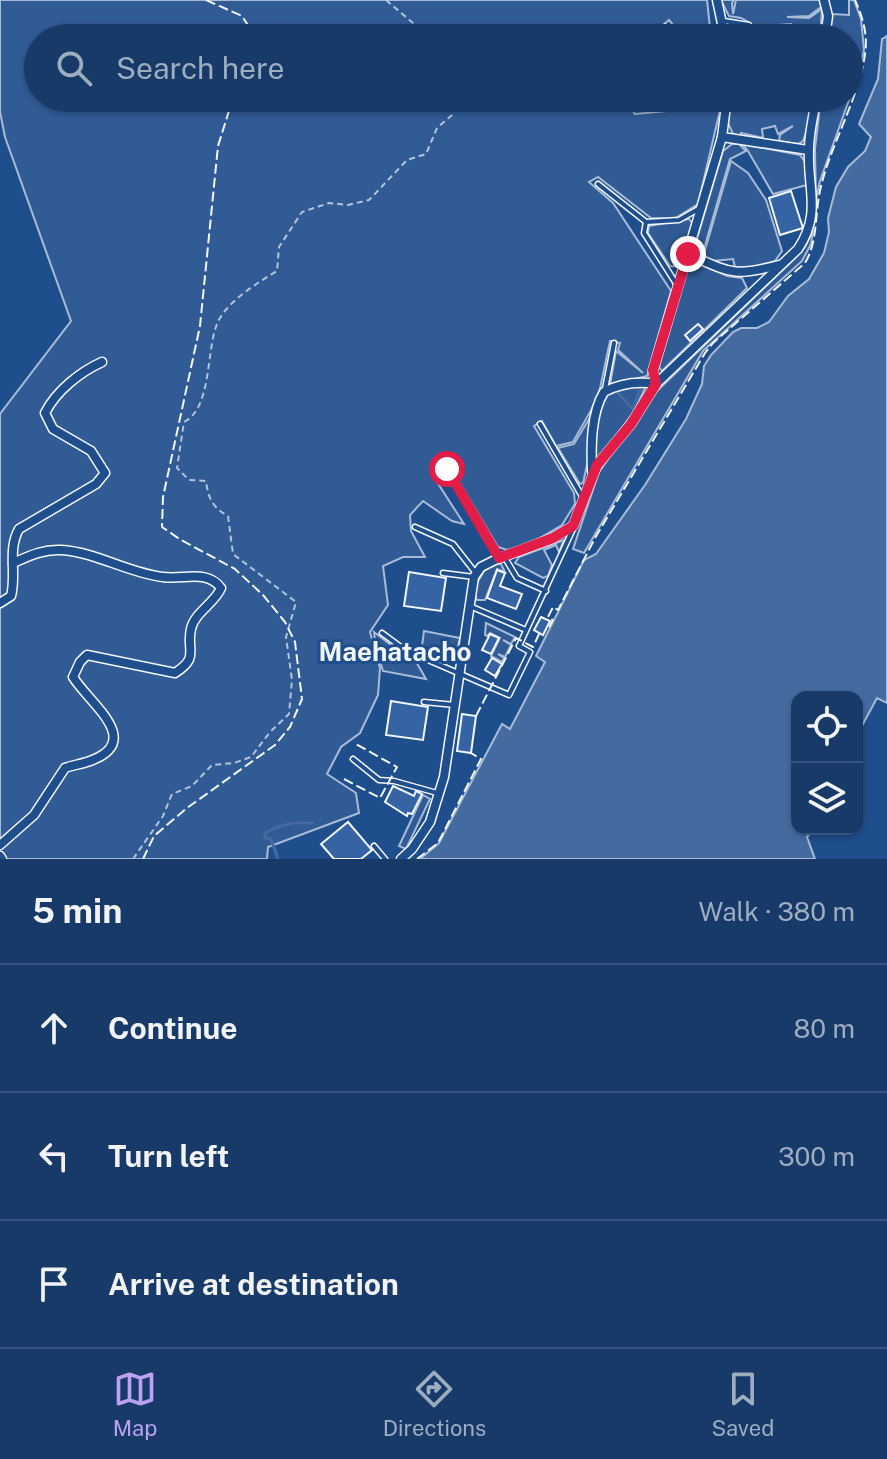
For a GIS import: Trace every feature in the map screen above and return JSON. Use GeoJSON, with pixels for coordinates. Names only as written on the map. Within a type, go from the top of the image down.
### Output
{"type":"FeatureCollection","features":[{"type":"Feature","properties":{"kind":"street"},"geometry":{"type":"LineString","coordinates":[[717,0],[723,24]]}},
{"type":"Feature","properties":{"kind":"street"},"geometry":{"type":"LineString","coordinates":[[824,0],[827,24]]}},
{"type":"Feature","properties":{"kind":"street"},"geometry":{"type":"LineString","coordinates":[[656,384],[653,370],[722,137],[725,112]]}},
{"type":"Feature","properties":{"kind":"street"},"geometry":{"type":"LineString","coordinates":[[401,859],[412,849],[430,822],[439,794],[475,575],[481,567],[501,557],[553,538],[573,526],[597,465],[631,424],[656,384],[798,249],[808,234],[813,200],[808,150],[814,112]]}},
{"type":"Feature","properties":{"kind":"street"},"geometry":{"type":"LineString","coordinates":[[722,137],[808,150]]}},
{"type":"Feature","properties":{"kind":"street"},"geometry":{"type":"LineString","coordinates":[[688,254],[727,272],[746,274],[782,264]]}},
{"type":"Feature","properties":{"kind":"street"},"geometry":{"type":"LineString","coordinates":[[746,274],[752,293]]}},
{"type":"Feature","properties":{"kind":"street"},"geometry":{"type":"LineString","coordinates":[[0,603],[11,596],[14,538],[19,529],[96,484],[105,473],[91,451],[53,429],[45,413],[50,403],[71,381],[102,362]]}},
{"type":"Feature","properties":{"kind":"street"},"geometry":{"type":"LineString","coordinates":[[592,476],[591,451],[597,412],[604,392],[616,385],[656,384]]}},
{"type":"Feature","properties":{"kind":"street"},"geometry":{"type":"LineString","coordinates":[[0,845],[34,815],[54,780],[65,768],[89,762],[114,744],[115,734],[109,721],[73,677],[80,662],[87,655],[175,673],[185,667],[192,655],[190,630],[194,621],[221,588],[216,580],[201,576],[166,578],[61,550],[38,552],[13,563]]}},
{"type":"Feature","properties":{"kind":"lane"},"geometry":{"type":"LineString","coordinates":[[723,21],[742,24]]}},
{"type":"Feature","properties":{"kind":"lane"},"geometry":{"type":"LineString","coordinates":[[598,184],[646,222],[679,220],[702,207]]}},
{"type":"Feature","properties":{"kind":"lane"},"geometry":{"type":"LineString","coordinates":[[646,222],[644,233],[678,287]]}},
{"type":"Feature","properties":{"kind":"lane"},"geometry":{"type":"LineString","coordinates":[[604,392],[614,343]]}},
{"type":"Feature","properties":{"kind":"lane"},"geometry":{"type":"LineString","coordinates":[[540,424],[583,498]]}},
{"type":"Feature","properties":{"kind":"lane"},"geometry":{"type":"LineString","coordinates":[[447,469],[517,578],[546,591]]}},
{"type":"Feature","properties":{"kind":"lane"},"geometry":{"type":"LineString","coordinates":[[382,633],[405,650],[509,695],[530,652],[519,646],[573,526]]}},
{"type":"Feature","properties":{"kind":"lane"},"geometry":{"type":"LineString","coordinates":[[415,527],[453,544],[475,575]]}},
{"type":"Feature","properties":{"kind":"lane"},"geometry":{"type":"LineString","coordinates":[[443,573],[475,575]]}},
{"type":"Feature","properties":{"kind":"lane"},"geometry":{"type":"LineString","coordinates":[[469,606],[527,630]]}},
{"type":"Feature","properties":{"kind":"lane"},"geometry":{"type":"LineString","coordinates":[[424,702],[455,705]]}},
{"type":"Feature","properties":{"kind":"lane"},"geometry":{"type":"LineString","coordinates":[[353,759],[379,780],[394,781],[439,794]]}},
{"type":"Feature","properties":{"kind":"lane"},"geometry":{"type":"LineString","coordinates":[[374,846],[385,859]]}},
{"type":"Feature","properties":{"kind":"path"},"geometry":{"type":"LineString","coordinates":[[386,0],[414,24]]}},
{"type":"Feature","properties":{"kind":"path"},"geometry":{"type":"LineString","coordinates":[[133,859],[163,816],[172,794],[192,786],[212,765],[234,763],[251,757],[289,714],[292,680],[286,637],[296,602],[233,554],[228,516],[216,509],[208,494],[206,481],[189,480],[177,468],[184,422],[190,419],[202,400],[218,321],[258,283],[277,271],[279,247],[302,212],[329,203],[348,205],[369,200],[407,160],[426,154],[437,128],[453,112]]}},
{"type":"Feature","properties":{"kind":"shaded area"},"geometry":{"type":"Polygon","coordinates":[[[0,0],[707,0],[710,24],[672,24],[669,20],[664,24],[24,24],[24,112],[720,112],[698,204],[674,219],[651,218],[598,177],[589,182],[613,203],[671,291],[647,376],[610,385],[616,351],[643,373],[618,350],[620,343],[610,341],[598,398],[573,442],[556,446],[542,421],[534,426],[574,493],[575,504],[562,525],[533,542],[507,550],[498,547],[450,467],[444,467],[437,482],[464,524],[452,521],[423,501],[410,515],[411,531],[425,557],[403,557],[383,566],[388,605],[370,632],[380,668],[378,695],[360,733],[341,747],[327,774],[356,793],[359,813],[268,847],[267,859],[0,859],[0,414],[71,321],[5,137],[0,112],[0,0]]]}},
{"type":"Feature","properties":{"kind":"shaded area"},"geometry":{"type":"Polygon","coordinates":[[[721,0],[734,0],[733,14],[736,0],[820,0],[821,7],[809,16],[787,17],[809,18],[822,9],[821,24],[751,24],[729,16],[721,0]]]}},
{"type":"Feature","properties":{"kind":"shaded area"},"geometry":{"type":"Polygon","coordinates":[[[849,0],[854,0],[861,24],[831,24],[832,14],[849,15],[849,0]]]}},
{"type":"Feature","properties":{"kind":"shaded area"},"geometry":{"type":"Polygon","coordinates":[[[887,36],[887,703],[877,698],[863,724],[863,691],[791,691],[791,835],[809,835],[815,859],[420,859],[439,843],[502,724],[510,729],[545,662],[536,656],[584,560],[596,554],[645,485],[686,419],[702,384],[704,366],[711,355],[733,332],[741,328],[757,328],[769,322],[788,296],[809,279],[824,253],[836,187],[848,167],[865,151],[871,137],[859,124],[878,79],[882,39],[887,36]]]}},
{"type":"Feature","properties":{"kind":"shaded area"},"geometry":{"type":"Polygon","coordinates":[[[729,112],[811,112],[803,141],[798,144],[779,141],[780,135],[793,126],[778,134],[775,126],[762,129],[763,138],[733,134],[728,123],[729,112]]]}},
{"type":"Feature","properties":{"kind":"shaded area"},"geometry":{"type":"Polygon","coordinates":[[[819,112],[845,112],[816,200],[815,149],[819,112]]]}},
{"type":"Feature","properties":{"kind":"shaded area"},"geometry":{"type":"Polygon","coordinates":[[[732,144],[739,144],[746,151],[730,159],[702,256],[695,245],[723,151],[732,144]]]}},
{"type":"Feature","properties":{"kind":"shaded area"},"geometry":{"type":"Polygon","coordinates":[[[742,144],[800,155],[805,162],[807,185],[773,194],[742,144]]]}},
{"type":"Feature","properties":{"kind":"shaded area"},"geometry":{"type":"Polygon","coordinates":[[[731,161],[748,173],[766,200],[782,251],[775,261],[749,269],[735,267],[733,259],[713,261],[703,257],[731,161]]]}},
{"type":"Feature","properties":{"kind":"shaded area"},"geometry":{"type":"Polygon","coordinates":[[[689,219],[693,224],[679,267],[670,266],[648,233],[649,226],[689,219]]]}},
{"type":"Feature","properties":{"kind":"shaded area"},"geometry":{"type":"Polygon","coordinates":[[[813,230],[811,244],[802,261],[703,351],[584,553],[573,549],[599,472],[657,391],[793,260],[805,247],[813,230]]]}},
{"type":"Feature","properties":{"kind":"shaded area"},"geometry":{"type":"Polygon","coordinates":[[[698,263],[727,276],[742,278],[747,288],[662,371],[659,367],[688,269],[698,263]]]}},
{"type":"Feature","properties":{"kind":"shaded area"},"geometry":{"type":"Polygon","coordinates":[[[640,384],[645,388],[635,410],[600,457],[596,457],[593,453],[600,407],[609,391],[640,384]]]}},
{"type":"Feature","properties":{"kind":"shaded area"},"geometry":{"type":"Polygon","coordinates":[[[594,411],[587,465],[583,483],[580,484],[558,448],[574,444],[594,411]]]}},
{"type":"Feature","properties":{"kind":"shaded area"},"geometry":{"type":"Polygon","coordinates":[[[564,540],[559,552],[556,545],[544,550],[552,565],[548,576],[543,578],[515,563],[519,557],[564,540]]]}},
{"type":"Feature","properties":{"kind":"shaded area"},"geometry":{"type":"Polygon","coordinates":[[[497,563],[505,572],[497,569],[485,600],[477,600],[477,583],[484,571],[497,563]]]}},
{"type":"Feature","properties":{"kind":"shaded area"},"geometry":{"type":"Polygon","coordinates":[[[486,623],[515,637],[511,644],[503,640],[511,645],[505,657],[498,654],[504,658],[502,662],[491,656],[500,638],[490,633],[485,635],[486,623]]]}},
{"type":"Feature","properties":{"kind":"shaded area"},"geometry":{"type":"Polygon","coordinates":[[[424,631],[460,638],[452,661],[445,662],[421,653],[424,631]]]}},
{"type":"Feature","properties":{"kind":"shaded area"},"geometry":{"type":"Polygon","coordinates":[[[374,632],[400,652],[414,658],[426,679],[383,671],[374,632]]]}},
{"type":"Feature","properties":{"kind":"shaded area"},"geometry":{"type":"Polygon","coordinates":[[[423,795],[430,799],[406,849],[399,846],[423,795]]]}},
{"type":"Feature","properties":{"kind":"building"},"geometry":{"type":"Polygon","coordinates":[[[791,191],[803,228],[780,235],[769,198],[791,191]]]}},
{"type":"Feature","properties":{"kind":"building"},"geometry":{"type":"Polygon","coordinates":[[[698,324],[703,329],[690,341],[685,335],[698,324]]]}},
{"type":"Feature","properties":{"kind":"building"},"geometry":{"type":"Polygon","coordinates":[[[497,570],[505,573],[500,586],[522,594],[516,609],[487,598],[497,570]]]}},
{"type":"Feature","properties":{"kind":"building"},"geometry":{"type":"Polygon","coordinates":[[[409,572],[446,578],[441,611],[404,606],[409,572]]]}},
{"type":"Feature","properties":{"kind":"building"},"geometry":{"type":"Polygon","coordinates":[[[541,617],[550,621],[543,635],[534,630],[541,617]]]}},
{"type":"Feature","properties":{"kind":"building"},"geometry":{"type":"Polygon","coordinates":[[[490,634],[499,638],[491,654],[482,650],[490,634]]]}},
{"type":"Feature","properties":{"kind":"building"},"geometry":{"type":"Polygon","coordinates":[[[492,658],[502,664],[495,676],[485,670],[492,658]]]}},
{"type":"Feature","properties":{"kind":"building"},"geometry":{"type":"Polygon","coordinates":[[[391,701],[428,707],[423,740],[386,735],[391,701]]]}},
{"type":"Feature","properties":{"kind":"building"},"geometry":{"type":"Polygon","coordinates":[[[462,714],[476,716],[471,753],[457,751],[462,714]]]}},
{"type":"Feature","properties":{"kind":"building"},"geometry":{"type":"Polygon","coordinates":[[[393,786],[414,796],[416,791],[422,794],[412,814],[408,813],[407,816],[385,802],[393,786]]]}},
{"type":"Feature","properties":{"kind":"building"},"geometry":{"type":"Polygon","coordinates":[[[348,822],[372,850],[361,859],[334,859],[321,844],[348,822]]]}},
{"type":"Feature","properties":{"kind":"waterway"},"geometry":{"type":"LineString","coordinates":[[615,390],[633,409],[641,387]]}},
{"type":"Feature","properties":{"kind":"waterway"},"geometry":{"type":"LineString","coordinates":[[278,859],[271,839],[265,838],[265,833],[288,824],[313,823]]}},
{"type":"Feature","properties":{"kind":"fence"},"geometry":{"type":"LineString","coordinates":[[206,0],[242,16],[247,24]]}},
{"type":"Feature","properties":{"kind":"fence"},"geometry":{"type":"LineString","coordinates":[[855,0],[866,40],[863,65]]}},
{"type":"Feature","properties":{"kind":"fence"},"geometry":{"type":"LineString","coordinates":[[143,859],[154,836],[187,808],[275,745],[290,727],[302,699],[295,642],[285,622],[263,595],[235,569],[162,527],[163,497],[200,326],[218,146],[229,112]]}},
{"type":"Feature","properties":{"kind":"fence"},"geometry":{"type":"LineString","coordinates":[[549,627],[553,620],[548,617],[553,607],[558,610],[595,538],[705,353],[805,263],[814,239],[823,179],[847,112]]}},
{"type":"Feature","properties":{"kind":"fence"},"geometry":{"type":"LineString","coordinates":[[476,716],[516,638],[533,647],[539,634],[543,636]]}},
{"type":"Feature","properties":{"kind":"fence"},"geometry":{"type":"LineString","coordinates":[[344,779],[380,798],[397,767],[354,743]]}},
{"type":"Feature","properties":{"kind":"fence"},"geometry":{"type":"LineString","coordinates":[[417,859],[438,843],[481,759],[471,753]]}},
{"type":"Feature","properties":{"kind":"district","name":"Maehatacho"},"geometry":{"type":"Point","coordinates":[395,651]}},
{"type":"Feature","properties":{"kind":"route"},"geometry":{"type":"LineString","coordinates":[[447,469],[499,558],[553,538],[573,526],[597,465],[631,424],[656,384],[653,370],[688,254]]}}]}
